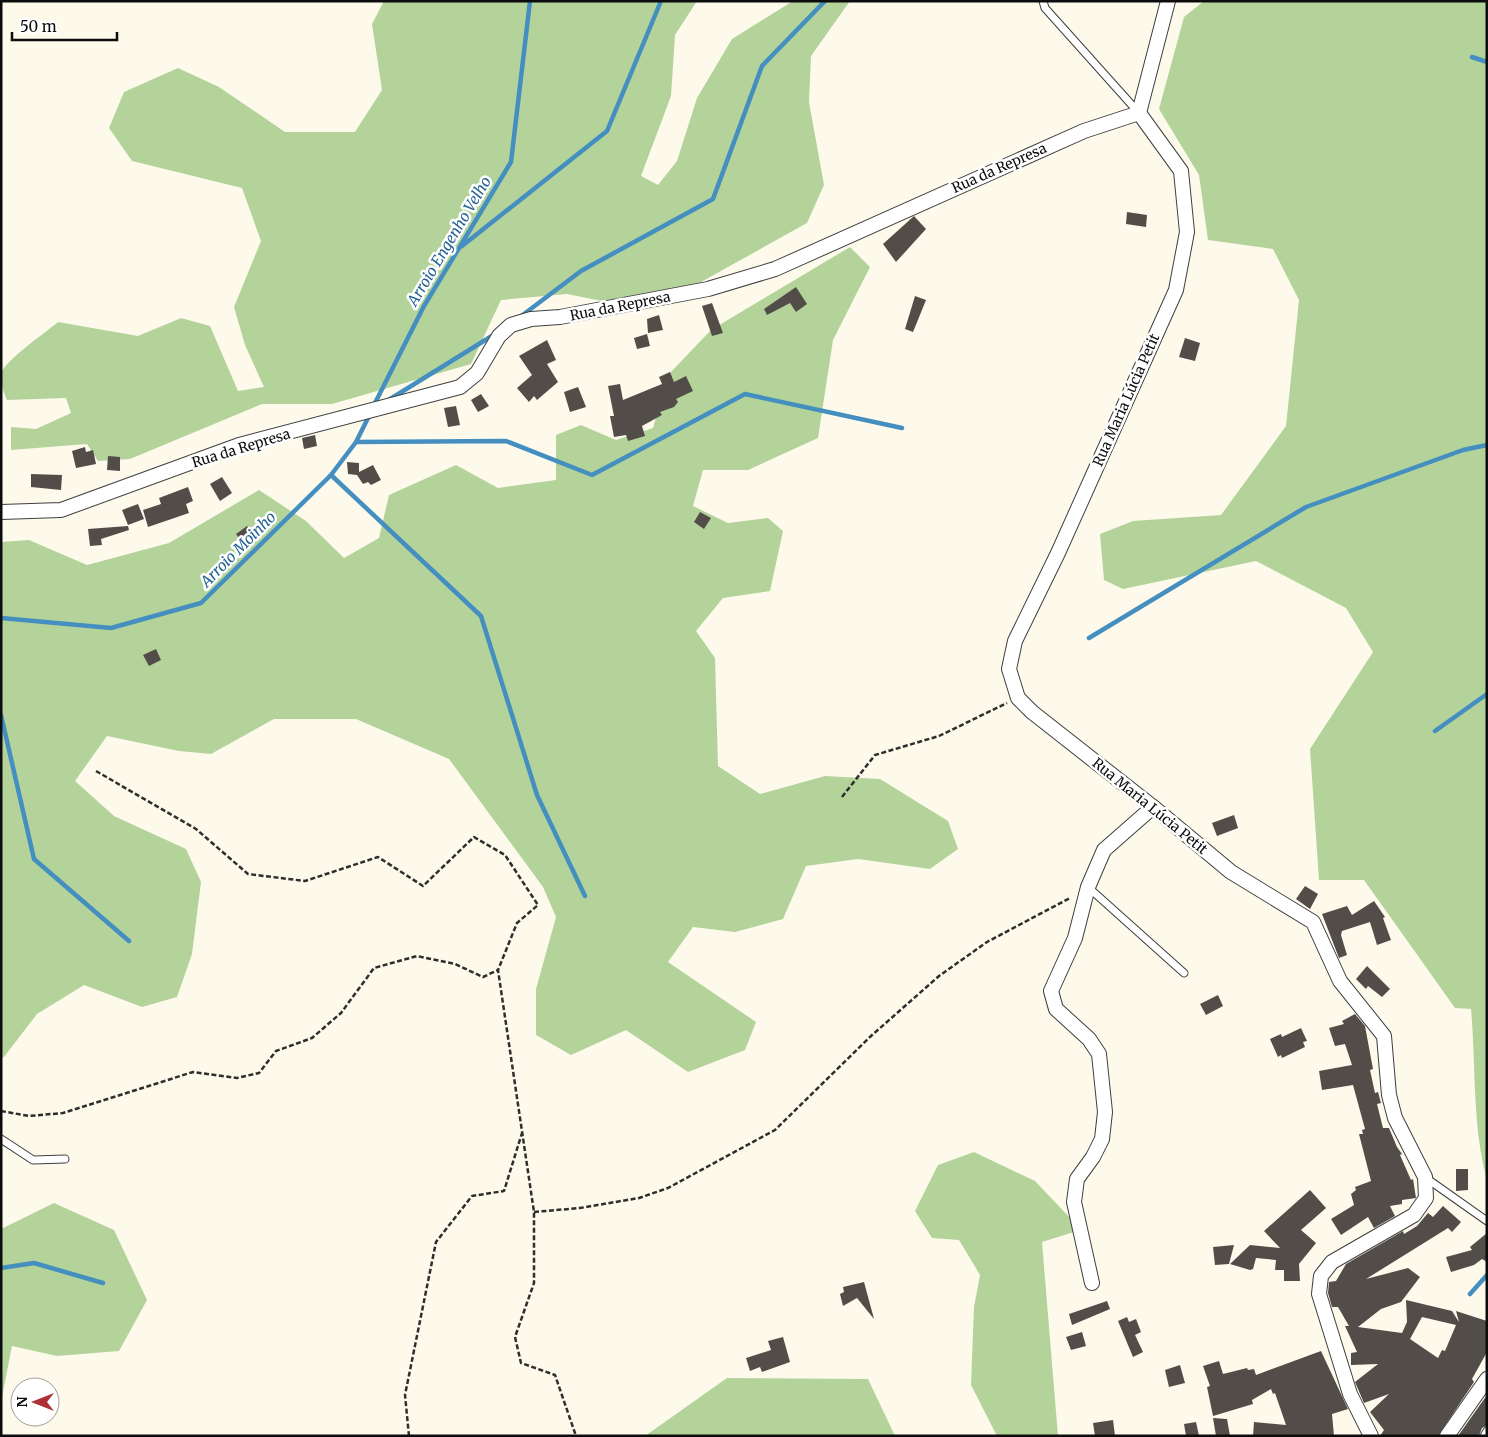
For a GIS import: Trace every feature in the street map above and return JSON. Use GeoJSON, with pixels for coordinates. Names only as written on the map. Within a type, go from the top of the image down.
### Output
{"type":"FeatureCollection","features":[{"type":"Feature","properties":{"kind":"street"},"geometry":{"type":"LineString","coordinates":[[1138,113],[1168,1]]}},
{"type":"Feature","properties":{"kind":"street","name":"Rua da Represa"},"geometry":{"type":"LineString","coordinates":[[1,512],[60,510],[239,445],[460,387],[477,373],[499,336],[511,325],[531,319],[560,317],[708,289],[775,269],[1084,131],[1138,113]]}},
{"type":"Feature","properties":{"kind":"street","name":"Rua Maria Lúcia Petit"},"geometry":{"type":"LineString","coordinates":[[1138,113],[1181,171],[1186,232],[1176,290],[1058,553],[1015,641],[1009,669],[1018,698],[1032,712],[1153,807],[1230,872],[1313,922],[1340,982],[1384,1036],[1389,1095],[1395,1118],[1425,1177],[1426,1198],[1414,1216],[1332,1262],[1321,1276],[1319,1294],[1350,1394],[1371,1436]]}},
{"type":"Feature","properties":{"kind":"street"},"geometry":{"type":"LineString","coordinates":[[1092,1283],[1074,1202],[1076,1179],[1093,1157],[1102,1139],[1105,1112],[1099,1054],[1089,1039],[1056,1009],[1051,991],[1075,938],[1088,887],[1104,850],[1153,807]]}},
{"type":"Feature","properties":{"kind":"street"},"geometry":{"type":"LineString","coordinates":[[1447,1436],[1487,1379]]}},
{"type":"Feature","properties":{"kind":"lane"},"geometry":{"type":"LineString","coordinates":[[1042,1],[1045,8],[1138,113]]}},
{"type":"Feature","properties":{"kind":"lane"},"geometry":{"type":"LineString","coordinates":[[1088,887],[1184,973]]}},
{"type":"Feature","properties":{"kind":"lane"},"geometry":{"type":"LineString","coordinates":[[1,1139],[33,1160],[65,1159]]}},
{"type":"Feature","properties":{"kind":"lane"},"geometry":{"type":"LineString","coordinates":[[1425,1177],[1487,1221]]}},
{"type":"Feature","properties":{"kind":"lane"},"geometry":{"type":"LineString","coordinates":[[1484,1436],[1487,1432]]}},
{"type":"Feature","properties":{"kind":"path"},"geometry":{"type":"LineString","coordinates":[[842,798],[875,755],[939,736],[1018,698]]}},
{"type":"Feature","properties":{"kind":"path"},"geometry":{"type":"LineString","coordinates":[[96,771],[196,829],[248,874],[305,881],[378,856],[423,886],[474,837],[505,855],[538,905],[517,923],[498,970],[534,1212],[534,1283],[515,1337],[521,1363],[555,1375],[576,1436]]}},
{"type":"Feature","properties":{"kind":"path"},"geometry":{"type":"LineString","coordinates":[[534,1212],[580,1208],[630,1200],[668,1188],[775,1130],[871,1036],[939,976],[987,942],[1053,909],[1088,887]]}},
{"type":"Feature","properties":{"kind":"path"},"geometry":{"type":"LineString","coordinates":[[1,1112],[29,1116],[63,1113],[193,1072],[236,1078],[259,1073],[276,1051],[312,1038],[334,1019],[374,968],[417,956],[455,964],[483,977],[498,970]]}},
{"type":"Feature","properties":{"kind":"path"},"geometry":{"type":"LineString","coordinates":[[410,1436],[405,1395],[436,1242],[472,1196],[504,1191],[522,1131]]}},
{"type":"Feature","properties":{"kind":"green space"},"geometry":{"type":"Polygon","coordinates":[[[384,1],[697,1],[675,35],[671,96],[641,176],[658,185],[677,161],[697,98],[732,39],[793,1],[850,1],[811,56],[809,102],[824,185],[807,223],[694,286],[622,305],[567,294],[501,300],[471,364],[332,404],[262,404],[130,459],[98,461],[87,444],[11,450],[11,427],[36,429],[71,413],[66,398],[7,400],[1,380],[1,373],[5,367],[27,346],[58,322],[138,336],[181,318],[210,326],[238,391],[264,387],[245,345],[234,307],[261,241],[242,188],[132,161],[109,128],[124,92],[178,68],[219,87],[285,132],[355,132],[382,90],[372,24],[384,1]]]}},
{"type":"Feature","properties":{"kind":"green space"},"geometry":{"type":"Polygon","coordinates":[[[1204,1],[1487,1],[1487,1180],[1482,1159],[1477,1117],[1471,1009],[1455,1008],[1364,880],[1319,880],[1310,749],[1373,652],[1346,608],[1256,561],[1123,589],[1104,580],[1100,534],[1133,521],[1221,515],[1286,426],[1299,300],[1273,249],[1208,240],[1199,175],[1159,109],[1184,17],[1204,1]]]}},
{"type":"Feature","properties":{"kind":"green space"},"geometry":{"type":"Polygon","coordinates":[[[850,247],[870,267],[833,340],[818,438],[748,470],[703,470],[693,506],[728,523],[768,518],[783,531],[770,591],[723,598],[696,631],[715,658],[718,766],[760,794],[825,776],[880,779],[948,821],[958,849],[930,869],[858,859],[806,866],[783,919],[735,932],[693,927],[668,962],[756,1022],[745,1050],[688,1072],[626,1030],[571,1055],[536,1035],[536,989],[556,917],[543,887],[449,759],[356,719],[274,719],[211,754],[179,751],[107,736],[75,781],[114,816],[186,849],[201,882],[192,954],[177,997],[142,1007],[84,985],[37,1014],[4,1057],[1,1057],[1,542],[29,540],[87,565],[169,543],[259,490],[306,521],[344,558],[379,538],[389,495],[456,465],[498,488],[556,480],[556,435],[581,425],[616,440],[653,428],[668,375],[711,330],[850,247]]]}},
{"type":"Feature","properties":{"kind":"green space"},"geometry":{"type":"Polygon","coordinates":[[[974,1152],[1035,1181],[1072,1220],[1074,1232],[1042,1242],[1058,1436],[997,1436],[971,1385],[974,1307],[980,1275],[959,1240],[932,1238],[915,1211],[938,1165],[974,1152]]]}},
{"type":"Feature","properties":{"kind":"green space"},"geometry":{"type":"Polygon","coordinates":[[[54,1203],[114,1230],[147,1300],[119,1351],[57,1356],[12,1346],[1,1402],[1,1229],[54,1203]]]}},
{"type":"Feature","properties":{"kind":"green space"},"geometry":{"type":"Polygon","coordinates":[[[727,1378],[868,1379],[895,1436],[645,1436],[727,1378]]]}},
{"type":"Feature","properties":{"kind":"building"},"geometry":{"type":"Polygon","coordinates":[[[1127,212],[1147,215],[1146,227],[1126,224],[1127,212]]]}},
{"type":"Feature","properties":{"kind":"building"},"geometry":{"type":"Polygon","coordinates":[[[914,216],[926,229],[896,262],[883,244],[914,216]]]}},
{"type":"Feature","properties":{"kind":"building"},"geometry":{"type":"Polygon","coordinates":[[[796,287],[807,304],[796,312],[790,303],[767,315],[764,309],[796,287]]]}},
{"type":"Feature","properties":{"kind":"building"},"geometry":{"type":"Polygon","coordinates":[[[915,296],[926,300],[913,332],[905,329],[915,296]]]}},
{"type":"Feature","properties":{"kind":"building"},"geometry":{"type":"Polygon","coordinates":[[[712,303],[723,333],[712,336],[702,306],[712,303]]]}},
{"type":"Feature","properties":{"kind":"building"},"geometry":{"type":"Polygon","coordinates":[[[659,315],[663,330],[648,333],[647,319],[659,315]]]}},
{"type":"Feature","properties":{"kind":"building"},"geometry":{"type":"Polygon","coordinates":[[[647,334],[650,346],[637,349],[634,338],[647,334]]]}},
{"type":"Feature","properties":{"kind":"building"},"geometry":{"type":"Polygon","coordinates":[[[1185,338],[1200,343],[1195,361],[1179,357],[1185,338]]]}},
{"type":"Feature","properties":{"kind":"building"},"geometry":{"type":"Polygon","coordinates":[[[547,340],[556,360],[547,364],[558,382],[537,400],[534,396],[529,402],[517,388],[532,375],[519,356],[547,340]]]}},
{"type":"Feature","properties":{"kind":"building"},"geometry":{"type":"Polygon","coordinates":[[[670,372],[674,382],[686,376],[693,391],[676,399],[678,402],[674,407],[660,412],[662,415],[642,426],[645,436],[628,441],[626,435],[614,437],[610,416],[614,416],[608,386],[620,384],[623,400],[662,384],[659,377],[670,372]]]}},
{"type":"Feature","properties":{"kind":"building"},"geometry":{"type":"Polygon","coordinates":[[[578,387],[586,407],[570,412],[564,392],[578,387]]]}},
{"type":"Feature","properties":{"kind":"building"},"geometry":{"type":"Polygon","coordinates":[[[481,394],[489,406],[478,412],[471,400],[481,394]]]}},
{"type":"Feature","properties":{"kind":"building"},"geometry":{"type":"Polygon","coordinates":[[[456,406],[460,425],[448,427],[444,408],[456,406]]]}},
{"type":"Feature","properties":{"kind":"building"},"geometry":{"type":"Polygon","coordinates":[[[315,435],[317,446],[304,449],[302,438],[315,435]]]}},
{"type":"Feature","properties":{"kind":"building"},"geometry":{"type":"Polygon","coordinates":[[[85,447],[86,452],[93,450],[96,464],[76,468],[72,451],[85,447]]]}},
{"type":"Feature","properties":{"kind":"building"},"geometry":{"type":"Polygon","coordinates":[[[108,456],[120,457],[120,471],[107,470],[108,456]]]}},
{"type":"Feature","properties":{"kind":"building"},"geometry":{"type":"Polygon","coordinates":[[[347,462],[359,463],[359,472],[373,465],[381,480],[371,485],[368,482],[363,484],[357,475],[348,474],[347,462]]]}},
{"type":"Feature","properties":{"kind":"building"},"geometry":{"type":"Polygon","coordinates":[[[31,474],[62,475],[61,490],[31,487],[31,474]]]}},
{"type":"Feature","properties":{"kind":"building"},"geometry":{"type":"Polygon","coordinates":[[[222,477],[232,493],[220,501],[210,484],[222,477]]]}},
{"type":"Feature","properties":{"kind":"building"},"geometry":{"type":"Polygon","coordinates":[[[188,487],[193,501],[186,504],[189,513],[148,527],[143,510],[161,504],[159,498],[188,487]]]}},
{"type":"Feature","properties":{"kind":"building"},"geometry":{"type":"Polygon","coordinates":[[[138,504],[144,519],[128,525],[122,510],[138,504]]]}},
{"type":"Feature","properties":{"kind":"building"},"geometry":{"type":"Polygon","coordinates":[[[700,512],[711,518],[704,529],[694,522],[700,512]]]}},
{"type":"Feature","properties":{"kind":"building"},"geometry":{"type":"Polygon","coordinates":[[[128,526],[129,530],[101,539],[102,545],[90,546],[88,529],[128,526]]]}},
{"type":"Feature","properties":{"kind":"building"},"geometry":{"type":"Polygon","coordinates":[[[247,526],[257,540],[246,548],[236,534],[247,526]]]}},
{"type":"Feature","properties":{"kind":"building"},"geometry":{"type":"Polygon","coordinates":[[[156,649],[161,660],[149,666],[143,655],[156,649]]]}},
{"type":"Feature","properties":{"kind":"building"},"geometry":{"type":"Polygon","coordinates":[[[1234,815],[1238,828],[1217,836],[1212,823],[1234,815]]]}},
{"type":"Feature","properties":{"kind":"building"},"geometry":{"type":"Polygon","coordinates":[[[1305,886],[1318,894],[1310,909],[1296,899],[1305,886]]]}},
{"type":"Feature","properties":{"kind":"building"},"geometry":{"type":"Polygon","coordinates":[[[1374,901],[1385,917],[1383,918],[1391,940],[1377,945],[1370,922],[1342,931],[1341,935],[1347,955],[1339,958],[1322,914],[1347,906],[1352,915],[1374,901]]]}},
{"type":"Feature","properties":{"kind":"building"},"geometry":{"type":"Polygon","coordinates":[[[1367,966],[1390,989],[1382,997],[1368,986],[1366,989],[1356,979],[1367,966]]]}},
{"type":"Feature","properties":{"kind":"building"},"geometry":{"type":"Polygon","coordinates":[[[1218,995],[1223,1006],[1206,1015],[1200,1004],[1218,995]]]}},
{"type":"Feature","properties":{"kind":"building"},"geometry":{"type":"Polygon","coordinates":[[[1355,1014],[1365,1026],[1373,1069],[1370,1070],[1375,1093],[1378,1092],[1381,1103],[1377,1104],[1383,1128],[1389,1128],[1402,1154],[1400,1155],[1411,1180],[1413,1179],[1416,1198],[1402,1200],[1402,1204],[1390,1206],[1395,1216],[1374,1228],[1368,1217],[1341,1235],[1331,1219],[1354,1205],[1351,1194],[1356,1190],[1355,1187],[1371,1181],[1359,1134],[1363,1134],[1362,1130],[1365,1129],[1353,1085],[1322,1090],[1319,1071],[1352,1065],[1345,1044],[1335,1046],[1329,1028],[1344,1024],[1342,1021],[1355,1014]]]}},
{"type":"Feature","properties":{"kind":"building"},"geometry":{"type":"Polygon","coordinates":[[[1301,1028],[1307,1041],[1303,1042],[1305,1047],[1282,1058],[1281,1055],[1278,1057],[1270,1039],[1281,1034],[1282,1037],[1301,1028]]]}},
{"type":"Feature","properties":{"kind":"building"},"geometry":{"type":"Polygon","coordinates":[[[1456,1169],[1468,1169],[1468,1190],[1456,1191],[1456,1169]]]}},
{"type":"Feature","properties":{"kind":"building"},"geometry":{"type":"Polygon","coordinates":[[[1310,1190],[1326,1208],[1301,1230],[1316,1243],[1299,1264],[1300,1281],[1284,1281],[1284,1270],[1275,1270],[1276,1260],[1256,1258],[1253,1269],[1250,1270],[1230,1264],[1250,1245],[1280,1248],[1264,1231],[1310,1190]]]}},
{"type":"Feature","properties":{"kind":"building"},"geometry":{"type":"Polygon","coordinates":[[[1443,1206],[1461,1222],[1452,1232],[1448,1228],[1366,1279],[1408,1268],[1420,1277],[1401,1302],[1381,1309],[1358,1327],[1402,1333],[1407,1322],[1406,1300],[1452,1311],[1459,1322],[1456,1311],[1487,1321],[1487,1352],[1472,1379],[1474,1382],[1438,1436],[1380,1436],[1384,1430],[1370,1412],[1389,1394],[1364,1403],[1355,1382],[1378,1364],[1351,1365],[1351,1353],[1357,1352],[1345,1326],[1349,1326],[1338,1307],[1332,1307],[1328,1293],[1329,1282],[1336,1281],[1346,1264],[1403,1231],[1404,1234],[1417,1226],[1428,1213],[1433,1217],[1443,1206]],[[1422,1317],[1410,1339],[1438,1358],[1442,1350],[1445,1351],[1456,1325],[1422,1317]]]}},
{"type":"Feature","properties":{"kind":"building"},"geometry":{"type":"Polygon","coordinates":[[[1487,1233],[1487,1262],[1482,1259],[1474,1265],[1451,1272],[1446,1257],[1472,1250],[1470,1247],[1487,1233]]]}},
{"type":"Feature","properties":{"kind":"building"},"geometry":{"type":"Polygon","coordinates":[[[1234,1245],[1229,1264],[1215,1265],[1213,1247],[1234,1245]]]}},
{"type":"Feature","properties":{"kind":"building"},"geometry":{"type":"Polygon","coordinates":[[[864,1282],[874,1319],[857,1298],[843,1306],[840,1294],[844,1292],[843,1287],[864,1282]]]}},
{"type":"Feature","properties":{"kind":"building"},"geometry":{"type":"Polygon","coordinates":[[[1107,1301],[1110,1309],[1072,1325],[1069,1314],[1107,1301]]]}},
{"type":"Feature","properties":{"kind":"building"},"geometry":{"type":"Polygon","coordinates":[[[1127,1317],[1129,1322],[1136,1319],[1141,1332],[1135,1335],[1143,1352],[1133,1357],[1118,1321],[1127,1317]]]}},
{"type":"Feature","properties":{"kind":"building"},"geometry":{"type":"Polygon","coordinates":[[[1082,1332],[1086,1346],[1071,1350],[1066,1337],[1082,1332]]]}},
{"type":"Feature","properties":{"kind":"building"},"geometry":{"type":"Polygon","coordinates":[[[783,1337],[790,1362],[762,1372],[760,1367],[750,1371],[746,1358],[771,1350],[768,1341],[783,1337]]]}},
{"type":"Feature","properties":{"kind":"building"},"geometry":{"type":"Polygon","coordinates":[[[1321,1351],[1348,1409],[1332,1414],[1334,1436],[1253,1436],[1254,1422],[1286,1425],[1275,1393],[1273,1394],[1271,1389],[1252,1400],[1253,1404],[1213,1416],[1207,1387],[1210,1386],[1203,1366],[1219,1361],[1223,1374],[1247,1368],[1248,1370],[1254,1369],[1256,1375],[1321,1351]]]}},
{"type":"Feature","properties":{"kind":"building"},"geometry":{"type":"Polygon","coordinates":[[[1180,1365],[1185,1383],[1169,1387],[1165,1370],[1180,1365]]]}},
{"type":"Feature","properties":{"kind":"building"},"geometry":{"type":"Polygon","coordinates":[[[1487,1395],[1487,1426],[1482,1428],[1479,1436],[1458,1436],[1487,1395]]]}},
{"type":"Feature","properties":{"kind":"building"},"geometry":{"type":"Polygon","coordinates":[[[1213,1418],[1227,1419],[1230,1436],[1216,1436],[1213,1418]]]}},
{"type":"Feature","properties":{"kind":"building"},"geometry":{"type":"Polygon","coordinates":[[[1113,1420],[1115,1436],[1095,1436],[1093,1423],[1113,1420]]]}},
{"type":"Feature","properties":{"kind":"building"},"geometry":{"type":"Polygon","coordinates":[[[1196,1422],[1199,1436],[1186,1436],[1184,1424],[1196,1422]]]}},
{"type":"Feature","properties":{"kind":"waterway","name":"Arroio Engenho Velho"},"geometry":{"type":"LineString","coordinates":[[373,407],[424,306],[511,162],[530,1]]}},
{"type":"Feature","properties":{"kind":"waterway"},"geometry":{"type":"LineString","coordinates":[[462,246],[607,131],[661,1]]}},
{"type":"Feature","properties":{"kind":"waterway"},"geometry":{"type":"LineString","coordinates":[[520,317],[581,271],[713,199],[762,66],[825,1]]}},
{"type":"Feature","properties":{"kind":"waterway"},"geometry":{"type":"LineString","coordinates":[[1472,57],[1487,62]]}},
{"type":"Feature","properties":{"kind":"waterway"},"geometry":{"type":"LineString","coordinates":[[387,401],[495,334]]}},
{"type":"Feature","properties":{"kind":"waterway"},"geometry":{"type":"LineString","coordinates":[[356,442],[506,441],[592,475],[745,394],[902,428]]}},
{"type":"Feature","properties":{"kind":"waterway","name":"Arroio Moinho"},"geometry":{"type":"LineString","coordinates":[[1,618],[111,628],[201,603],[331,475],[356,442],[370,414]]}},
{"type":"Feature","properties":{"kind":"waterway"},"geometry":{"type":"LineString","coordinates":[[1089,638],[1306,507],[1463,450],[1487,445]]}},
{"type":"Feature","properties":{"kind":"waterway"},"geometry":{"type":"LineString","coordinates":[[331,475],[481,616],[537,795],[585,896]]}},
{"type":"Feature","properties":{"kind":"waterway"},"geometry":{"type":"LineString","coordinates":[[1435,731],[1487,694]]}},
{"type":"Feature","properties":{"kind":"waterway"},"geometry":{"type":"LineString","coordinates":[[1,715],[34,859],[129,941]]}},
{"type":"Feature","properties":{"kind":"waterway"},"geometry":{"type":"LineString","coordinates":[[1,1268],[34,1263],[103,1283]]}},
{"type":"Feature","properties":{"kind":"waterway"},"geometry":{"type":"LineString","coordinates":[[1470,1294],[1487,1275]]}}]}
